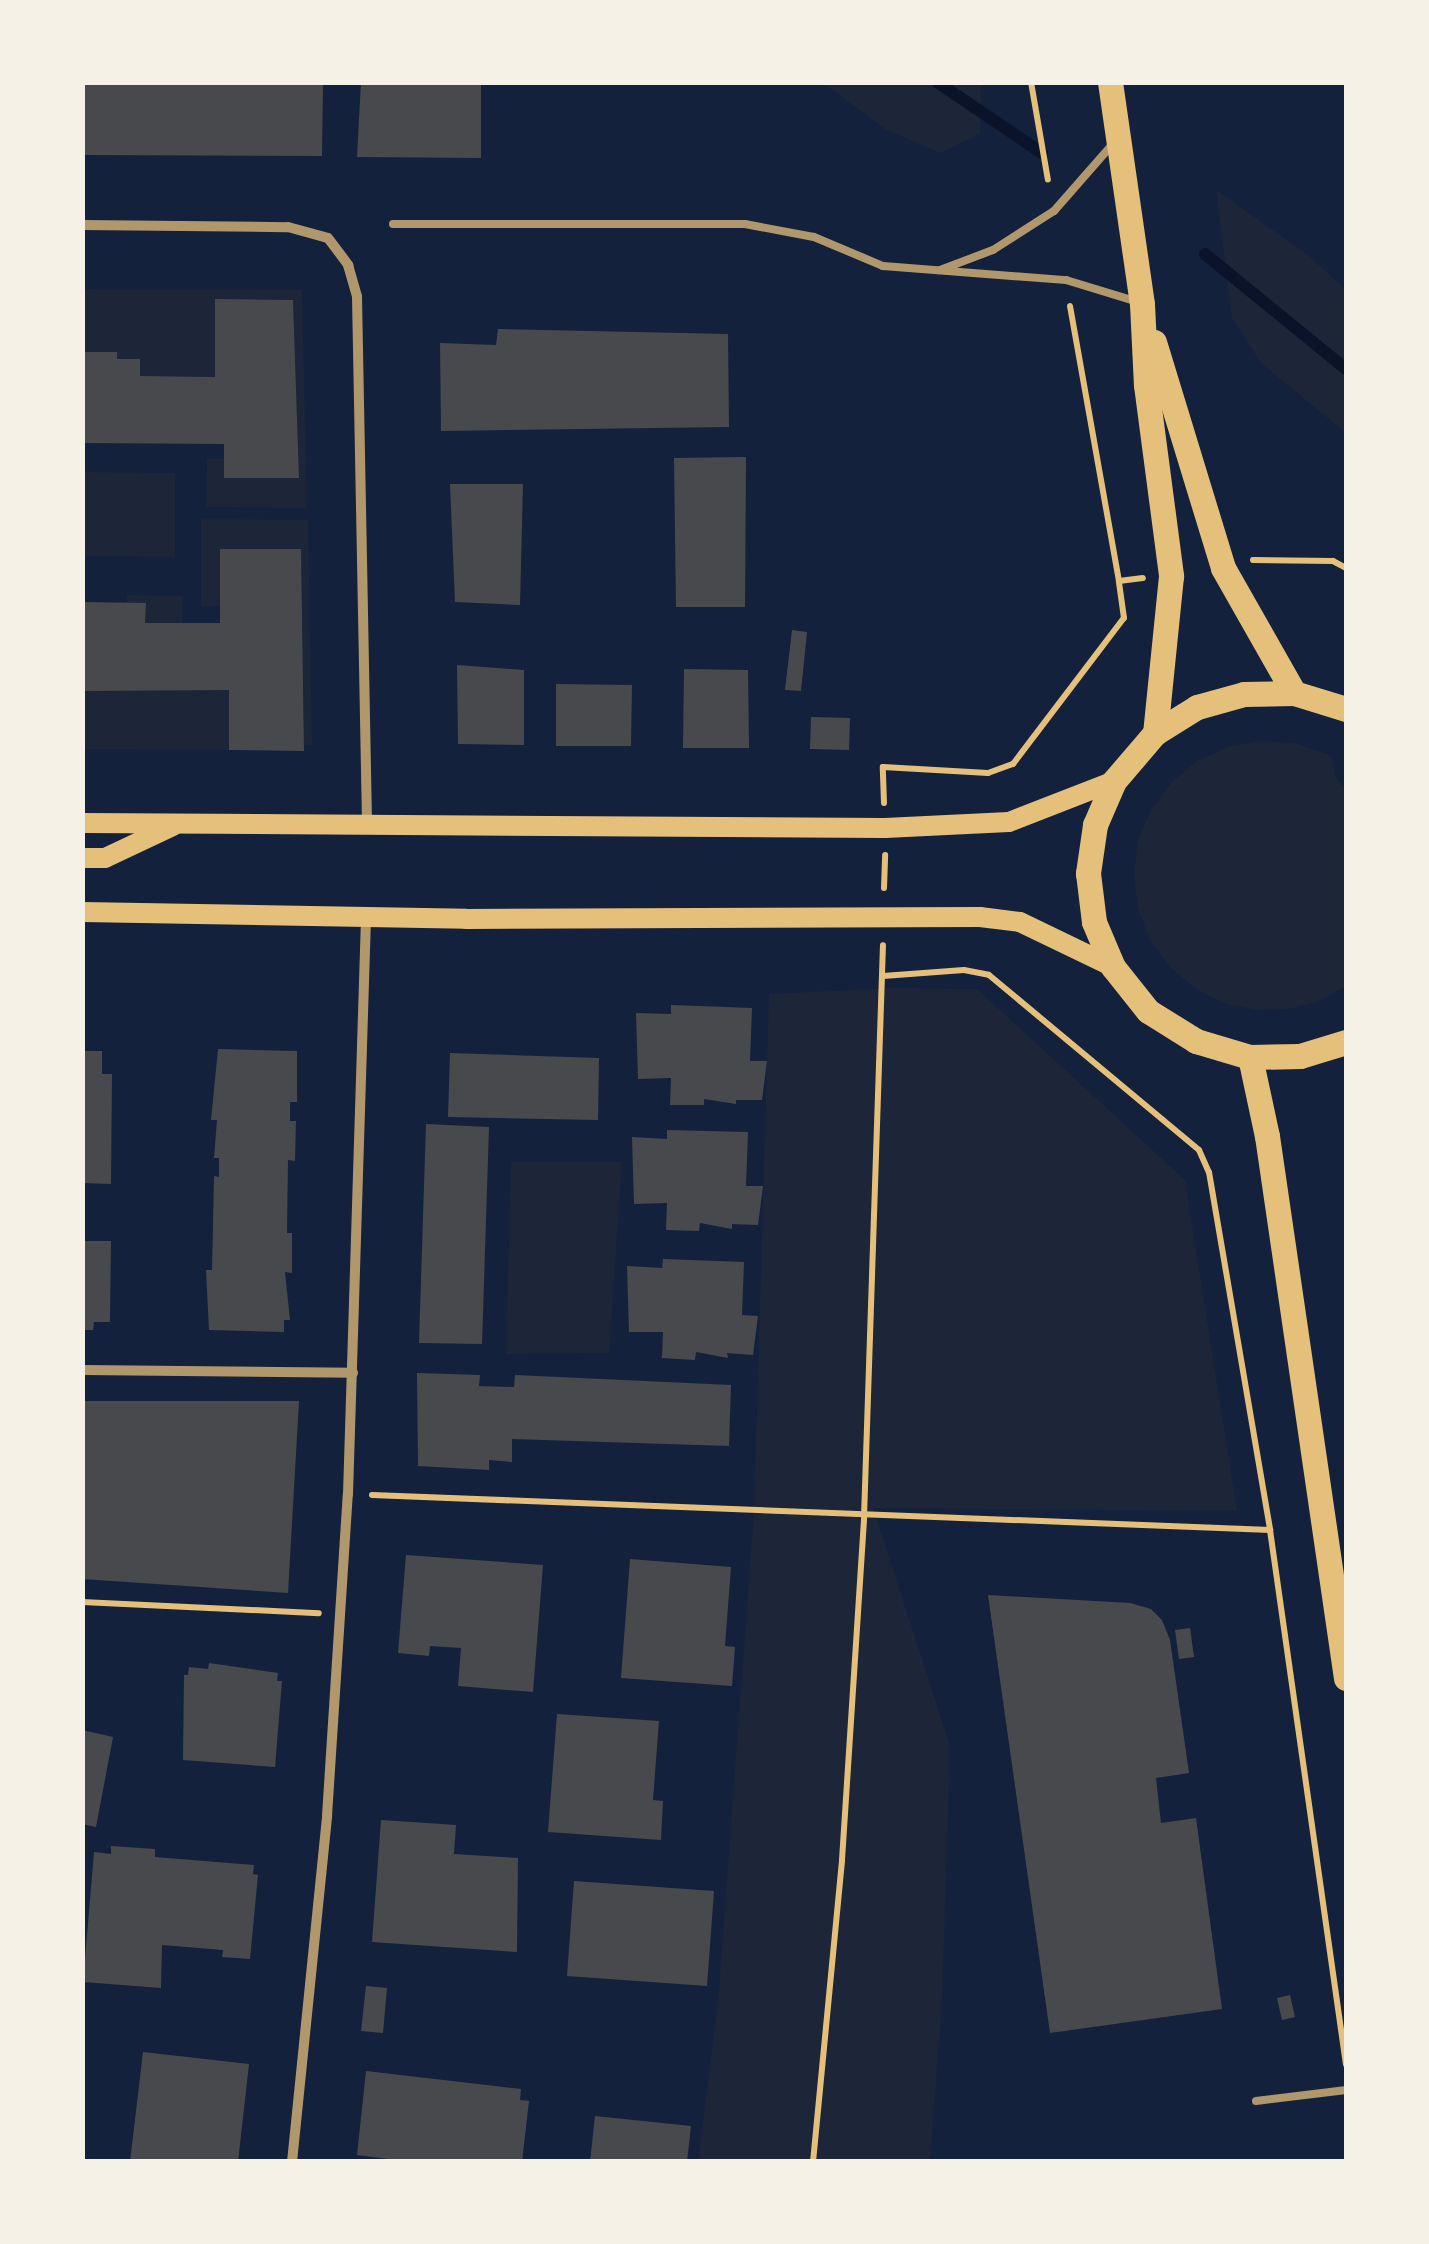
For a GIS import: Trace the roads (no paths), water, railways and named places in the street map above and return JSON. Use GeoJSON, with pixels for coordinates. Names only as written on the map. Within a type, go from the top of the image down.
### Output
{"type":"FeatureCollection","features":[{"type":"Feature","properties":{"kind":"main road"},"geometry":{"type":"LineString","coordinates":[[1110,82],[1142,304],[1146,385],[1171,576],[1156,733]]}},
{"type":"Feature","properties":{"kind":"main road"},"geometry":{"type":"LineString","coordinates":[[1142,304],[1223,568],[1294,693]]}},
{"type":"Feature","properties":{"kind":"main road"},"geometry":{"type":"LineString","coordinates":[[1346,709],[1294,693],[1244,694],[1198,708],[1156,733],[1114,781],[1095,826],[1088,874],[1094,922],[1113,967],[1148,1011],[1196,1041],[1250,1057],[1300,1056],[1346,1042]]}},
{"type":"Feature","properties":{"kind":"main road"},"geometry":{"type":"LineString","coordinates":[[82,823],[885,828],[1009,822],[1114,781]]}},
{"type":"Feature","properties":{"kind":"main road"},"geometry":{"type":"LineString","coordinates":[[82,858],[105,858],[179,824]]}},
{"type":"Feature","properties":{"kind":"main road"},"geometry":{"type":"LineString","coordinates":[[82,912],[366,918],[980,917],[1020,922],[1113,967]]}},
{"type":"Feature","properties":{"kind":"main road"},"geometry":{"type":"LineString","coordinates":[[1250,1057],[1266,1136],[1346,1678]]}},
{"type":"Feature","properties":{"kind":"street"},"geometry":{"type":"LineString","coordinates":[[82,224],[288,226],[328,238],[348,265],[357,297],[367,824]]}},
{"type":"Feature","properties":{"kind":"street"},"geometry":{"type":"LineString","coordinates":[[292,2162],[327,1816],[348,1494],[366,918]]}},
{"type":"Feature","properties":{"kind":"street"},"geometry":{"type":"LineString","coordinates":[[82,1370],[353,1373]]}},
{"type":"Feature","properties":{"kind":"lane"},"geometry":{"type":"LineString","coordinates":[[936,272],[994,250],[1054,211],[1118,139]]}},
{"type":"Feature","properties":{"kind":"lane"},"geometry":{"type":"LineString","coordinates":[[393,224],[745,224],[814,237],[882,266],[1066,280],[1142,304]]}},
{"type":"Feature","properties":{"kind":"lane"},"geometry":{"type":"LineString","coordinates":[[1256,2101],[1346,2090]]}},
{"type":"Feature","properties":{"kind":"waterway"},"geometry":{"type":"LineString","coordinates":[[937,82],[1042,153]]}},
{"type":"Feature","properties":{"kind":"waterway"},"geometry":{"type":"LineString","coordinates":[[1205,254],[1346,369]]}}]}
